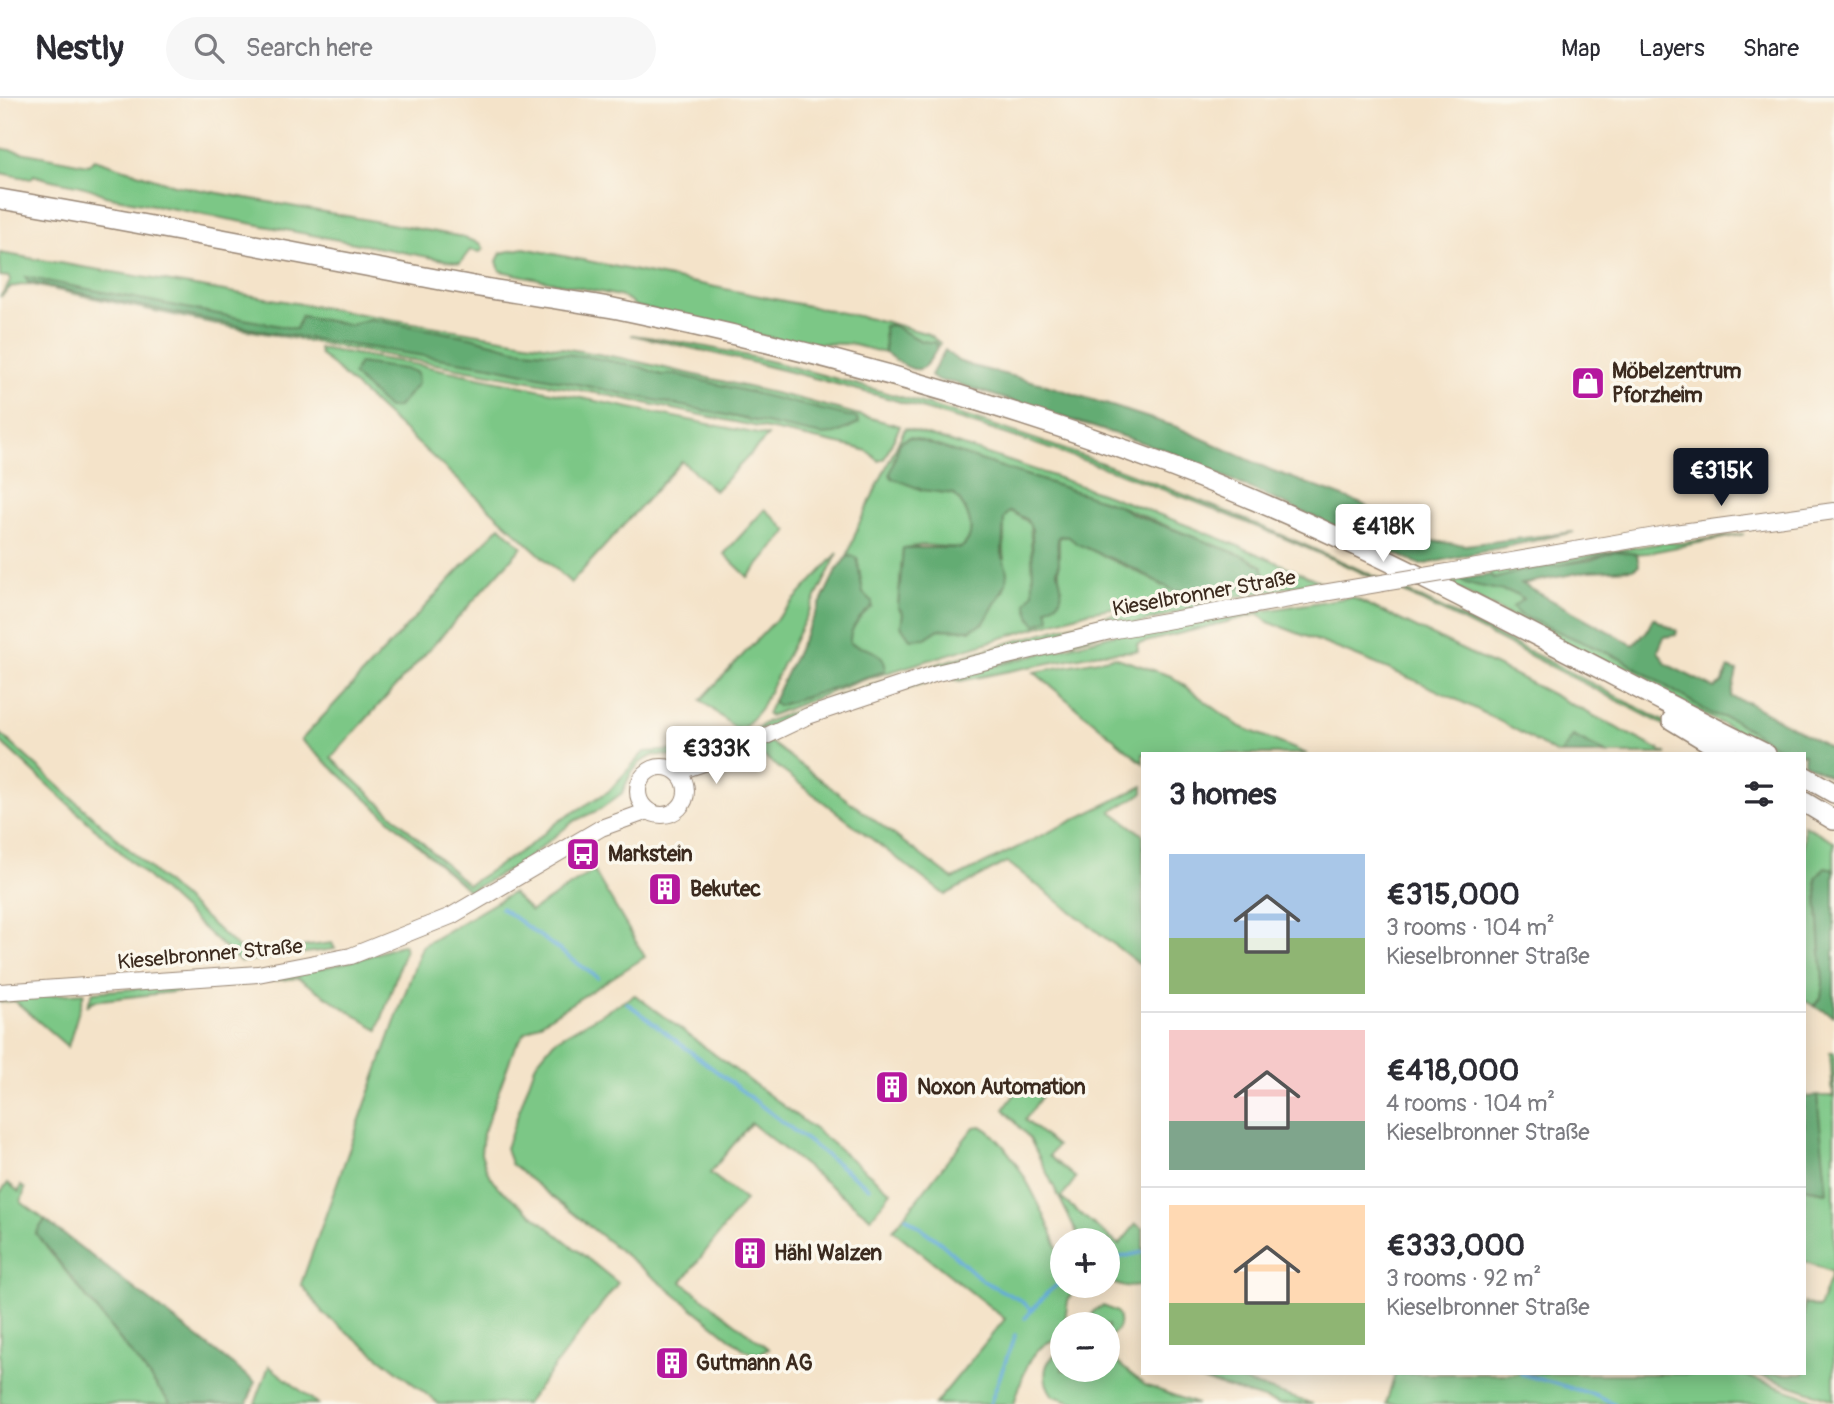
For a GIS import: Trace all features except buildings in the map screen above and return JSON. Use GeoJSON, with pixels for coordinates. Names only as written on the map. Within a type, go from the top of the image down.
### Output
{"type":"FeatureCollection","features":[{"type":"Feature","properties":{"kind":"highway"},"geometry":{"type":"LineString","coordinates":[[0,199],[478,287],[614,308],[825,357],[966,396],[1168,466],[1317,527],[1506,619],[1762,752]]}},
{"type":"Feature","properties":{"kind":"highway"},"geometry":{"type":"LineString","coordinates":[[0,212],[635,324],[814,366],[1037,429],[1161,475],[1338,549],[1588,675],[1724,752]]}},
{"type":"Feature","properties":{"kind":"highway"},"geometry":{"type":"LineString","coordinates":[[1806,777],[1834,793]]}},
{"type":"Feature","properties":{"kind":"highway"},"geometry":{"type":"LineString","coordinates":[[1806,803],[1834,820]]}},
{"type":"Feature","properties":{"kind":"street","name":"Kieselbronner Straße"},"geometry":{"type":"LineString","coordinates":[[677,772],[722,757],[808,716],[937,673],[1133,626],[1667,534],[1834,511]]}},
{"type":"Feature","properties":{"kind":"street","name":"Kieselbronner Straße"},"geometry":{"type":"LineString","coordinates":[[687,787],[722,757]]}},
{"type":"Feature","properties":{"kind":"street"},"geometry":{"type":"LineString","coordinates":[[653,768],[670,768],[677,772],[687,787],[685,801],[676,811],[665,816],[648,811],[638,796],[641,779],[653,768]]}},
{"type":"Feature","properties":{"kind":"street","name":"Kieselbronner Straße"},"geometry":{"type":"LineString","coordinates":[[0,992],[258,974],[351,956],[451,916],[601,828],[638,796]]}},
{"type":"Feature","properties":{"kind":"street","name":"Kieselbronner Straße"},"geometry":{"type":"LineString","coordinates":[[601,828],[648,811]]}},
{"type":"Feature","properties":{"kind":"green space"},"geometry":{"type":"Polygon","coordinates":[[[0,148],[88,165],[94,159],[174,185],[458,236],[480,243],[484,249],[480,252],[470,250],[460,263],[105,196],[89,188],[34,175],[31,179],[0,173],[0,148]]]}},
{"type":"Feature","properties":{"kind":"green space"},"geometry":{"type":"Polygon","coordinates":[[[524,248],[887,322],[928,334],[940,343],[937,348],[936,343],[921,341],[892,325],[885,326],[885,353],[850,344],[792,343],[635,306],[619,296],[500,271],[497,261],[501,253],[524,248]]]}},
{"type":"Feature","properties":{"kind":"green space"},"geometry":{"type":"Polygon","coordinates":[[[0,253],[621,358],[800,399],[900,426],[884,459],[879,461],[867,451],[857,448],[607,395],[230,327],[28,284],[11,287],[0,297],[10,282],[9,277],[0,276],[0,253]]]}},
{"type":"Feature","properties":{"kind":"green space"},"geometry":{"type":"Polygon","coordinates":[[[25,277],[296,329],[301,316],[351,325],[369,319],[470,337],[515,349],[585,356],[641,367],[661,375],[675,374],[857,418],[859,423],[835,434],[822,435],[490,366],[267,332],[28,282],[25,277]]]}},
{"type":"Feature","properties":{"kind":"green space"},"geometry":{"type":"Polygon","coordinates":[[[892,325],[921,341],[936,343],[937,348],[931,359],[920,369],[902,364],[885,353],[884,326],[892,325]]]}},
{"type":"Feature","properties":{"kind":"green space"},"geometry":{"type":"Polygon","coordinates":[[[631,335],[728,351],[824,375],[992,425],[1095,460],[1298,542],[1398,587],[1691,736],[1689,738],[1483,632],[1327,557],[1117,472],[1037,444],[877,395],[714,353],[631,335]]]}},
{"type":"Feature","properties":{"kind":"green space"},"geometry":{"type":"Polygon","coordinates":[[[319,348],[419,365],[768,436],[715,491],[682,461],[571,583],[320,354],[319,348]]]}},
{"type":"Feature","properties":{"kind":"green space"},"geometry":{"type":"Polygon","coordinates":[[[945,350],[958,361],[972,366],[1043,384],[1177,427],[1271,470],[1362,504],[1432,541],[1465,545],[1574,532],[1421,565],[1162,449],[955,383],[936,380],[931,375],[945,350]]]}},
{"type":"Feature","properties":{"kind":"green space"},"geometry":{"type":"Polygon","coordinates":[[[359,363],[411,370],[417,373],[418,384],[398,407],[388,408],[353,375],[359,363]]]}},
{"type":"Feature","properties":{"kind":"green space"},"geometry":{"type":"Polygon","coordinates":[[[905,428],[1115,498],[1218,537],[1319,581],[1241,596],[1147,602],[1088,612],[860,681],[769,716],[767,714],[773,701],[778,706],[856,646],[850,643],[853,628],[859,618],[872,607],[872,602],[863,593],[857,558],[847,557],[859,524],[905,428]],[[910,437],[900,442],[893,463],[940,492],[954,494],[967,513],[971,528],[967,542],[961,548],[923,545],[903,548],[898,607],[903,613],[902,621],[925,638],[939,629],[970,630],[987,615],[1004,590],[1004,518],[1010,511],[1030,523],[1033,573],[1047,609],[1059,577],[1059,537],[1069,537],[1162,586],[1262,566],[1117,505],[910,437]]]}},
{"type":"Feature","properties":{"kind":"green space"},"geometry":{"type":"Polygon","coordinates":[[[910,437],[1117,505],[1133,514],[1246,557],[1262,566],[1265,576],[1256,588],[1174,591],[1131,567],[1077,544],[1069,537],[1059,536],[1057,571],[1061,586],[1060,599],[1047,609],[1050,619],[1036,625],[1026,603],[1033,593],[1032,529],[1026,519],[1010,511],[1004,518],[1002,553],[1007,572],[1006,584],[984,623],[970,630],[939,629],[925,638],[910,639],[901,626],[903,613],[898,607],[903,548],[961,548],[967,542],[971,528],[967,513],[954,494],[922,490],[892,478],[890,474],[900,442],[910,437]]]}},
{"type":"Feature","properties":{"kind":"green space"},"geometry":{"type":"Polygon","coordinates":[[[765,509],[788,531],[748,577],[724,554],[765,509]]]}},
{"type":"Feature","properties":{"kind":"green space"},"geometry":{"type":"Polygon","coordinates":[[[500,526],[522,547],[331,758],[468,885],[530,845],[559,821],[609,791],[644,752],[690,749],[727,732],[733,736],[692,757],[654,755],[641,762],[631,773],[622,793],[599,810],[574,821],[520,864],[469,891],[301,740],[500,526]]]}},
{"type":"Feature","properties":{"kind":"green space"},"geometry":{"type":"Polygon","coordinates":[[[1744,534],[1647,553],[1599,556],[1494,579],[1490,575],[1491,571],[1668,542],[1682,543],[1744,534]]]}},
{"type":"Feature","properties":{"kind":"green space"},"geometry":{"type":"Polygon","coordinates":[[[1615,551],[1637,554],[1639,565],[1633,569],[1588,571],[1522,584],[1633,645],[1647,631],[1653,618],[1677,631],[1676,635],[1664,637],[1658,651],[1666,664],[1714,688],[1723,682],[1728,668],[1737,671],[1731,697],[1749,703],[1834,750],[1834,779],[1806,764],[1806,752],[1786,752],[1733,720],[1712,714],[1621,659],[1518,614],[1513,607],[1523,599],[1517,594],[1465,583],[1461,579],[1490,575],[1494,579],[1526,570],[1591,560],[1615,551]]]}},
{"type":"Feature","properties":{"kind":"green space"},"geometry":{"type":"Polygon","coordinates":[[[838,553],[761,708],[746,726],[736,729],[701,700],[838,553]]]}},
{"type":"Feature","properties":{"kind":"green space"},"geometry":{"type":"Polygon","coordinates":[[[847,557],[857,558],[863,593],[872,602],[872,607],[856,622],[850,643],[879,654],[883,658],[885,671],[778,706],[773,701],[837,569],[847,557]]]}},
{"type":"Feature","properties":{"kind":"green space"},"geometry":{"type":"Polygon","coordinates":[[[1461,579],[1517,594],[1524,599],[1518,614],[1621,659],[1712,714],[1733,720],[1786,752],[1777,752],[1444,582],[1461,579]]]}},
{"type":"Feature","properties":{"kind":"green space"},"geometry":{"type":"Polygon","coordinates":[[[1352,597],[1515,675],[1663,752],[1603,752],[1573,736],[1562,752],[1554,752],[1452,697],[1268,622],[1259,614],[1137,644],[1138,651],[1100,653],[960,681],[948,678],[1121,633],[1352,597]]]}},
{"type":"Feature","properties":{"kind":"green space"},"geometry":{"type":"Polygon","coordinates":[[[1226,603],[1190,609],[753,731],[766,722],[853,691],[1083,622],[1166,605],[1226,603]]]}},
{"type":"Feature","properties":{"kind":"green space"},"geometry":{"type":"Polygon","coordinates":[[[1114,657],[1171,676],[1239,726],[1302,752],[1141,752],[1141,761],[1034,672],[1114,657]]]}},
{"type":"Feature","properties":{"kind":"green space"},"geometry":{"type":"Polygon","coordinates":[[[0,733],[245,954],[332,943],[335,949],[240,962],[0,741],[0,733]]]}},
{"type":"Feature","properties":{"kind":"green space"},"geometry":{"type":"Polygon","coordinates":[[[1573,736],[1603,752],[1562,752],[1573,736]]]}},
{"type":"Feature","properties":{"kind":"green space"},"geometry":{"type":"Polygon","coordinates":[[[770,742],[953,879],[1141,787],[1141,794],[1111,811],[1141,834],[1141,965],[1007,862],[945,895],[762,755],[759,746],[770,742]]]}},
{"type":"Feature","properties":{"kind":"green space"},"geometry":{"type":"Polygon","coordinates":[[[1806,826],[1834,841],[1834,869],[1830,868],[1816,878],[1823,983],[1821,998],[1814,1006],[1806,1001],[1806,826]]]}},
{"type":"Feature","properties":{"kind":"green space"},"geometry":{"type":"Polygon","coordinates":[[[1825,867],[1834,869],[1834,1016],[1814,1006],[1821,998],[1823,983],[1816,878],[1825,867]]]}},
{"type":"Feature","properties":{"kind":"green space"},"geometry":{"type":"Polygon","coordinates":[[[594,871],[645,957],[525,1033],[514,1049],[483,1134],[481,1153],[487,1171],[498,1187],[618,1283],[526,1404],[439,1404],[324,1314],[301,1284],[422,946],[512,893],[531,911],[594,871]]]}},
{"type":"Feature","properties":{"kind":"green space"},"geometry":{"type":"Polygon","coordinates":[[[403,944],[405,950],[378,1030],[298,978],[93,1001],[87,1006],[93,992],[289,974],[366,957],[403,944]]]}},
{"type":"Feature","properties":{"kind":"green space"},"geometry":{"type":"Polygon","coordinates":[[[84,993],[68,1047],[15,1001],[0,1002],[0,998],[84,993]]]}},
{"type":"Feature","properties":{"kind":"green space"},"geometry":{"type":"Polygon","coordinates":[[[635,995],[817,1131],[891,1192],[871,1218],[751,1123],[710,1173],[745,1200],[682,1282],[769,1349],[758,1354],[745,1350],[511,1164],[506,1148],[536,1063],[554,1041],[635,995]]]}},
{"type":"Feature","properties":{"kind":"green space"},"geometry":{"type":"Polygon","coordinates":[[[1830,1053],[1834,1053],[1834,1400],[1759,1375],[1806,1375],[1806,1304],[1819,1308],[1832,1272],[1806,1262],[1806,1188],[1826,1192],[1817,1096],[1833,1096],[1830,1053]]]}},
{"type":"Feature","properties":{"kind":"green space"},"geometry":{"type":"Polygon","coordinates":[[[1024,1082],[1042,1096],[1025,1120],[1057,1146],[1049,1156],[1076,1178],[1061,1198],[1098,1228],[1074,1228],[1030,1139],[1004,1109],[1024,1082]]]}},
{"type":"Feature","properties":{"kind":"green space"},"geometry":{"type":"Polygon","coordinates":[[[1817,1096],[1827,1192],[1806,1188],[1806,1097],[1817,1096]]]}},
{"type":"Feature","properties":{"kind":"green space"},"geometry":{"type":"Polygon","coordinates":[[[981,1126],[993,1135],[1018,1166],[1050,1231],[1050,1298],[1070,1298],[1066,1312],[1050,1312],[1050,1342],[1029,1362],[1014,1404],[935,1404],[1005,1319],[893,1230],[974,1127],[981,1126]]]}},
{"type":"Feature","properties":{"kind":"green space"},"geometry":{"type":"Polygon","coordinates":[[[8,1183],[19,1192],[21,1186],[25,1189],[21,1202],[45,1220],[36,1234],[171,1404],[0,1404],[0,1193],[8,1183]]]}},
{"type":"Feature","properties":{"kind":"green space"},"geometry":{"type":"Polygon","coordinates":[[[45,1220],[255,1382],[247,1404],[171,1404],[36,1233],[45,1220]]]}},
{"type":"Feature","properties":{"kind":"green space"},"geometry":{"type":"Polygon","coordinates":[[[1136,1224],[1141,1228],[1141,1285],[1120,1286],[1120,1244],[1136,1224]]]}},
{"type":"Feature","properties":{"kind":"green space"},"geometry":{"type":"Polygon","coordinates":[[[1103,1306],[1117,1312],[1093,1312],[1103,1306]]]}},
{"type":"Feature","properties":{"kind":"green space"},"geometry":{"type":"Polygon","coordinates":[[[1050,1360],[1050,1382],[1120,1382],[1120,1365],[1145,1385],[1197,1404],[1079,1404],[1053,1396],[1045,1377],[1050,1360]]]}},
{"type":"Feature","properties":{"kind":"green space"},"geometry":{"type":"Polygon","coordinates":[[[269,1366],[318,1404],[255,1404],[269,1366]]]}},
{"type":"Feature","properties":{"kind":"green space"},"geometry":{"type":"Polygon","coordinates":[[[1185,1375],[1223,1375],[1313,1404],[1280,1404],[1185,1375]]]}},
{"type":"Feature","properties":{"kind":"green space"},"geometry":{"type":"Polygon","coordinates":[[[1395,1375],[1743,1375],[1828,1404],[1386,1404],[1395,1375]]]}},
{"type":"Feature","properties":{"kind":"waterway"},"geometry":{"type":"LineString","coordinates":[[501,908],[598,978]]}},
{"type":"Feature","properties":{"kind":"waterway"},"geometry":{"type":"LineString","coordinates":[[627,1003],[869,1188]]}},
{"type":"Feature","properties":{"kind":"waterway"},"geometry":{"type":"LineString","coordinates":[[906,1217],[941,1243],[983,1281],[1020,1300],[1032,1310]]}},
{"type":"Feature","properties":{"kind":"waterway"},"geometry":{"type":"LineString","coordinates":[[1120,1257],[1141,1252]]}},
{"type":"Feature","properties":{"kind":"waterway"},"geometry":{"type":"LineString","coordinates":[[1025,1318],[1050,1291]]}},
{"type":"Feature","properties":{"kind":"waterway"},"geometry":{"type":"LineString","coordinates":[[990,1404],[1015,1335]]}},
{"type":"Feature","properties":{"kind":"waterway"},"geometry":{"type":"LineString","coordinates":[[1525,1375],[1596,1395],[1615,1404]]}},
{"type":"Feature","properties":{"kind":"place","name":"Möbelzentrum Pforzheim"},"geometry":{"type":"Point","coordinates":[1588,383]}},
{"type":"Feature","properties":{"kind":"place","name":"Markstein"},"geometry":{"type":"Point","coordinates":[583,854]}},
{"type":"Feature","properties":{"kind":"place","name":"Bekutec"},"geometry":{"type":"Point","coordinates":[665,889]}},
{"type":"Feature","properties":{"kind":"place","name":"Noxon Automation"},"geometry":{"type":"Point","coordinates":[892,1087]}},
{"type":"Feature","properties":{"kind":"place","name":"Hähl Walzen"},"geometry":{"type":"Point","coordinates":[750,1253]}},
{"type":"Feature","properties":{"kind":"place","name":"Gutmann AG"},"geometry":{"type":"Point","coordinates":[672,1363]}}]}
